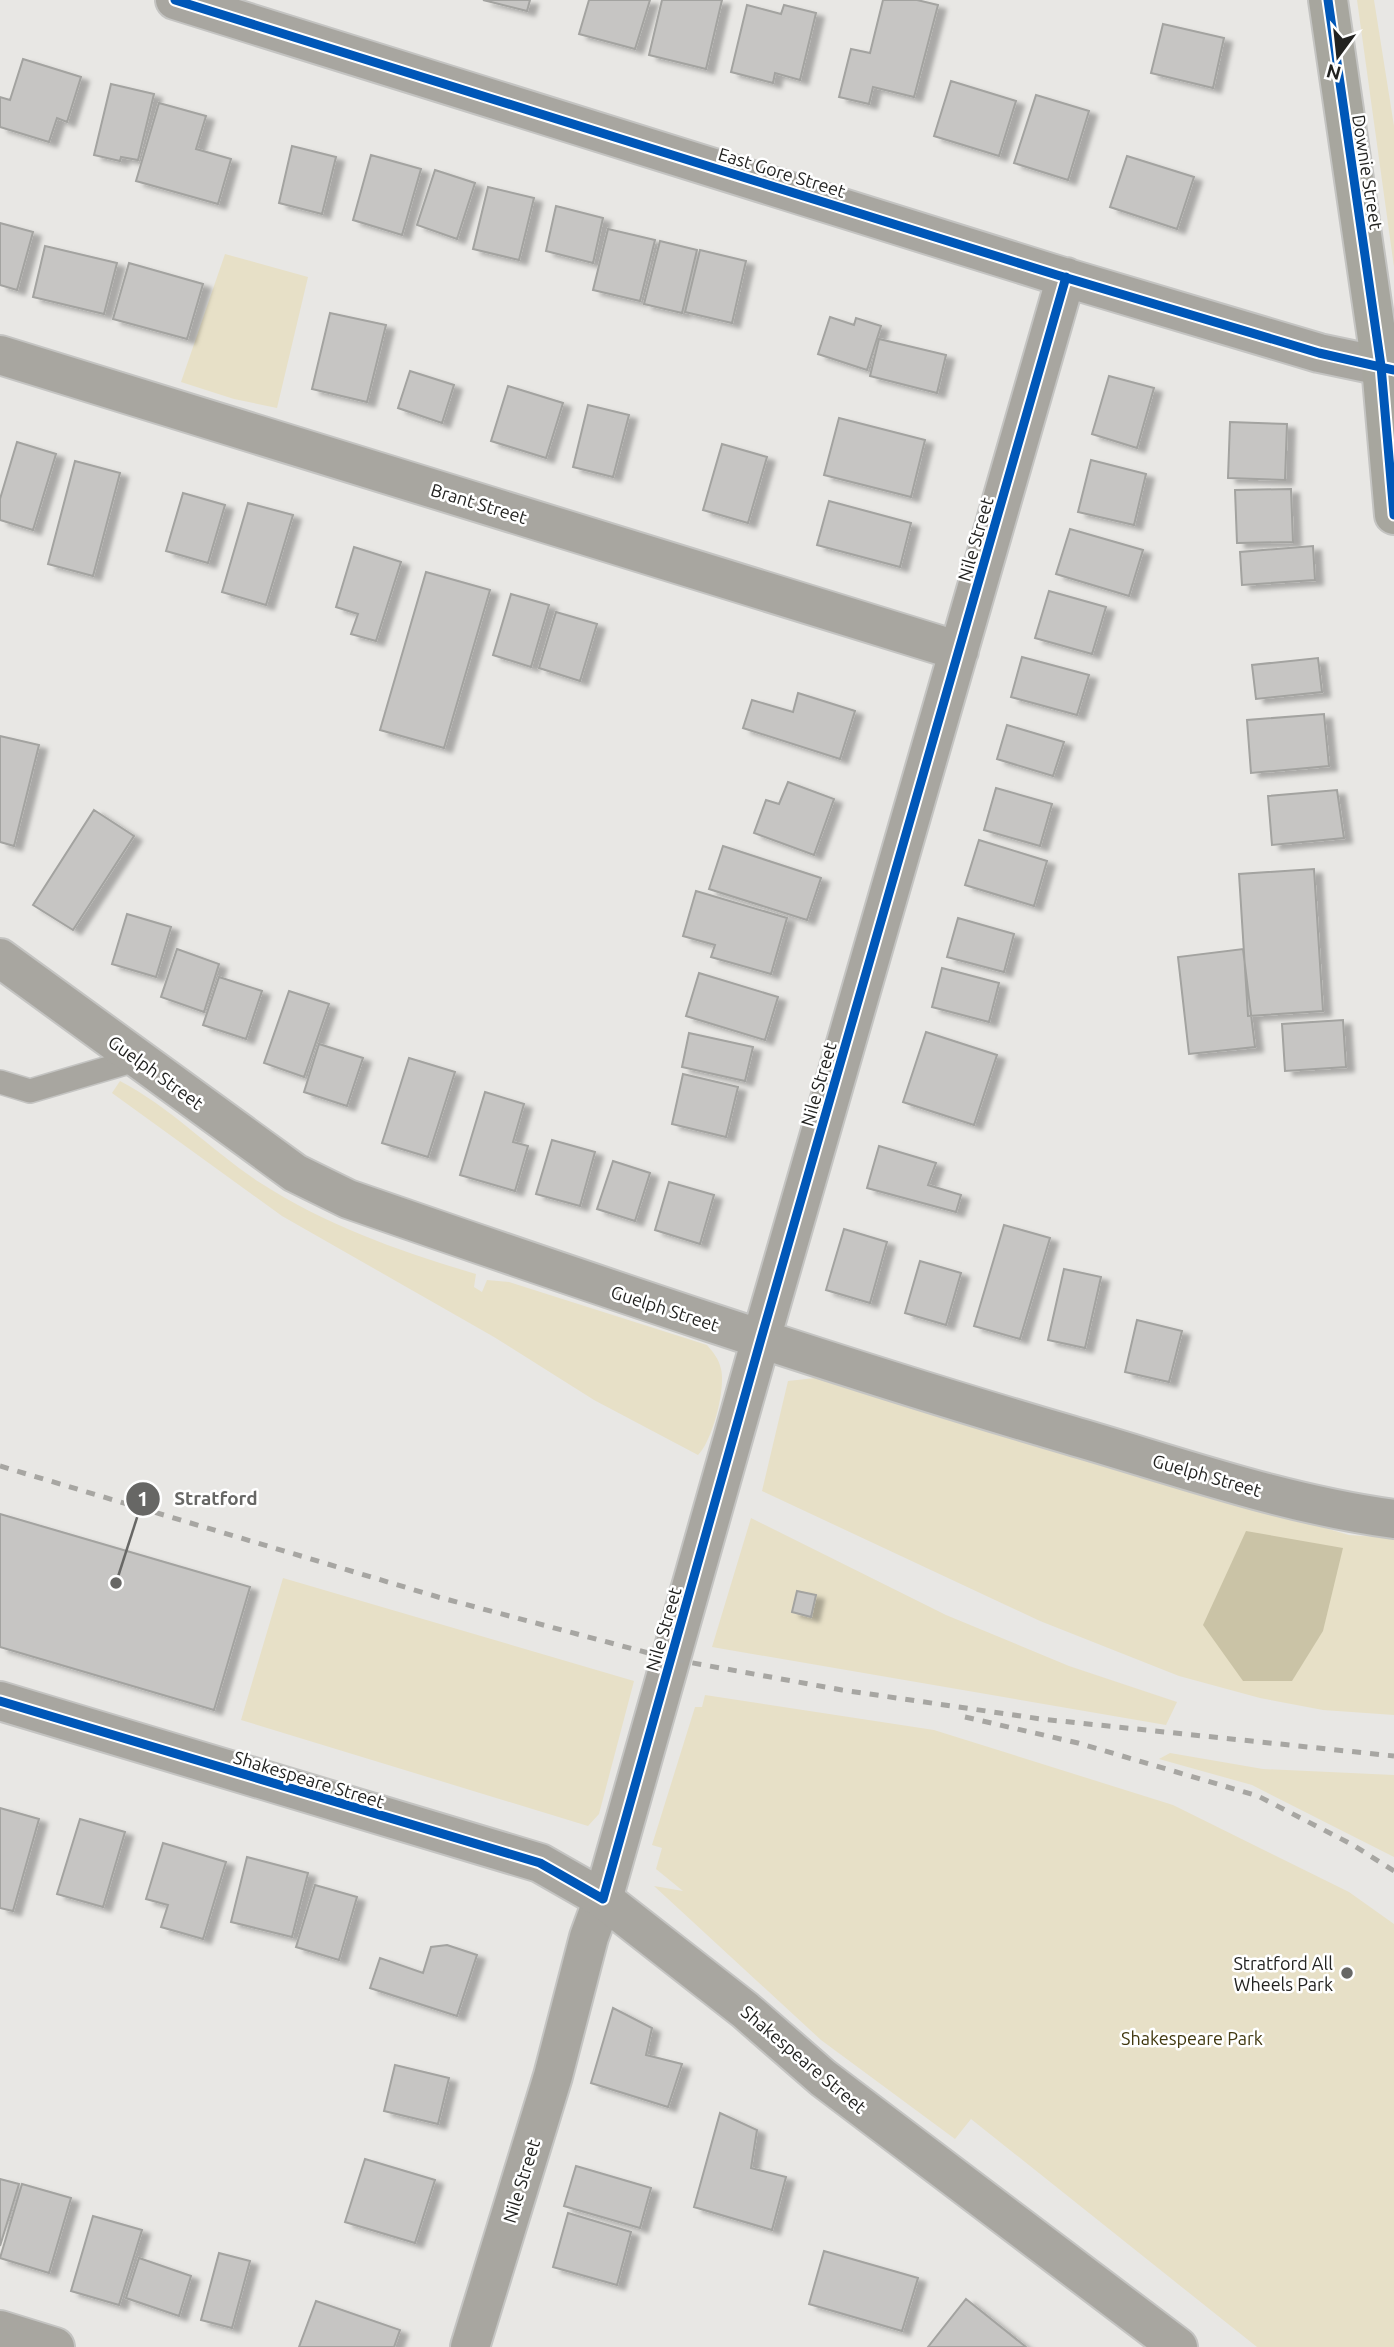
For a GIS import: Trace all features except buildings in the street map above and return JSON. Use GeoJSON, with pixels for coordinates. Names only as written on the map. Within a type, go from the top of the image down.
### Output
{"type":"FeatureCollection","features":[{"type":"Feature","properties":{"kind":"main road","name":"Downie Street"},"geometry":{"type":"LineString","coordinates":[[1328,0],[1388,368],[1394,515]]}},
{"type":"Feature","properties":{"kind":"street","name":"East Gore Street"},"geometry":{"type":"LineString","coordinates":[[175,0],[1066,278],[1319,353],[1388,368]]}},
{"type":"Feature","properties":{"kind":"street","name":"Nile Street"},"geometry":{"type":"LineString","coordinates":[[470,2347],[553,2076],[589,1937],[603,1899],[1066,278]]}},
{"type":"Feature","properties":{"kind":"street","name":"Brant Street"},"geometry":{"type":"LineString","coordinates":[[0,355],[959,651]]}},
{"type":"Feature","properties":{"kind":"street","name":"Guelph Street"},"geometry":{"type":"LineString","coordinates":[[0,958],[295,1173],[348,1199],[869,1376],[1266,1493],[1347,1513],[1394,1519]]}},
{"type":"Feature","properties":{"kind":"street","name":"Shakespeare Street"},"geometry":{"type":"LineString","coordinates":[[0,1701],[540,1863],[603,1899],[745,2010],[823,2078],[1178,2347]]}},
{"type":"Feature","properties":{"kind":"street"},"geometry":{"type":"LineString","coordinates":[[0,2330],[55,2347]]}},
{"type":"Feature","properties":{"kind":"lane"},"geometry":{"type":"LineString","coordinates":[[0,1082],[30,1091],[139,1059]]}},
{"type":"Feature","properties":{"kind":"green space"},"geometry":{"type":"Polygon","coordinates":[[[1357,0],[1374,0],[1394,126],[1394,267],[1357,0]]]}},
{"type":"Feature","properties":{"kind":"green space"},"geometry":{"type":"Polygon","coordinates":[[[225,254],[308,277],[277,408],[234,399],[181,382],[225,254]]]}},
{"type":"Feature","properties":{"kind":"green space"},"geometry":{"type":"Polygon","coordinates":[[[120,1081],[156,1103],[242,1170],[285,1198],[364,1236],[476,1274],[474,1287],[482,1292],[487,1280],[509,1282],[707,1345],[719,1362],[722,1378],[717,1415],[703,1448],[698,1455],[594,1400],[494,1337],[282,1216],[112,1093],[120,1081]]]}},
{"type":"Feature","properties":{"kind":"green space"},"geometry":{"type":"Polygon","coordinates":[[[815,1378],[1349,1535],[1394,1538],[1394,1715],[1323,1710],[1260,1698],[1179,1676],[1040,1621],[762,1491],[788,1381],[815,1378]]]}},
{"type":"Feature","properties":{"kind":"green space"},"geometry":{"type":"Polygon","coordinates":[[[751,1518],[946,1615],[1069,1666],[1177,1702],[1166,1725],[712,1647],[751,1518]]]}},
{"type":"Feature","properties":{"kind":"green space"},"geometry":{"type":"Polygon","coordinates":[[[283,1578],[634,1681],[599,1814],[588,1826],[241,1720],[283,1578]]]}},
{"type":"Feature","properties":{"kind":"green space","name":"Shakespeare Park"},"geometry":{"type":"Polygon","coordinates":[[[705,1695],[934,1730],[1173,1805],[1349,1892],[1394,1924],[1394,2347],[1257,2347],[971,2119],[955,2139],[821,2040],[654,1886],[683,1891],[656,1869],[662,1848],[652,1845],[695,1707],[702,1707],[705,1695]]]}},
{"type":"Feature","properties":{"kind":"green space"},"geometry":{"type":"Polygon","coordinates":[[[1170,1753],[1263,1769],[1394,1775],[1394,1857],[1252,1785],[1159,1759],[1170,1753]]]}},
{"type":"Feature","properties":{"kind":"shaded area"},"geometry":{"type":"Polygon","coordinates":[[[1246,1531],[1343,1548],[1323,1631],[1292,1681],[1243,1681],[1203,1625],[1246,1531]]]}},
{"type":"Feature","properties":{"kind":"railway"},"geometry":{"type":"LineString","coordinates":[[0,1466],[438,1597],[671,1659],[842,1690],[1041,1719],[1394,1756]]}},
{"type":"Feature","properties":{"kind":"railway"},"geometry":{"type":"LineString","coordinates":[[965,1717],[1078,1743],[1258,1796],[1353,1845],[1394,1871]]}},
{"type":"Feature","properties":{"kind":"cycle path"},"geometry":{"type":"LineString","coordinates":[[175,0],[1057,275],[1319,353],[1394,370]]}},
{"type":"Feature","properties":{"kind":"cycle path"},"geometry":{"type":"LineString","coordinates":[[1328,0],[1381,366],[1394,515]]}},
{"type":"Feature","properties":{"kind":"cycle path"},"geometry":{"type":"LineString","coordinates":[[0,1701],[540,1863],[603,1899],[1066,277]]}},
{"type":"Feature","properties":{"kind":"place","name":"Stratford"},"geometry":{"type":"Point","coordinates":[116,1583]}},
{"type":"Feature","properties":{"kind":"place","name":"Stratford All Wheels Park"},"geometry":{"type":"Point","coordinates":[1347,1973]}}]}
